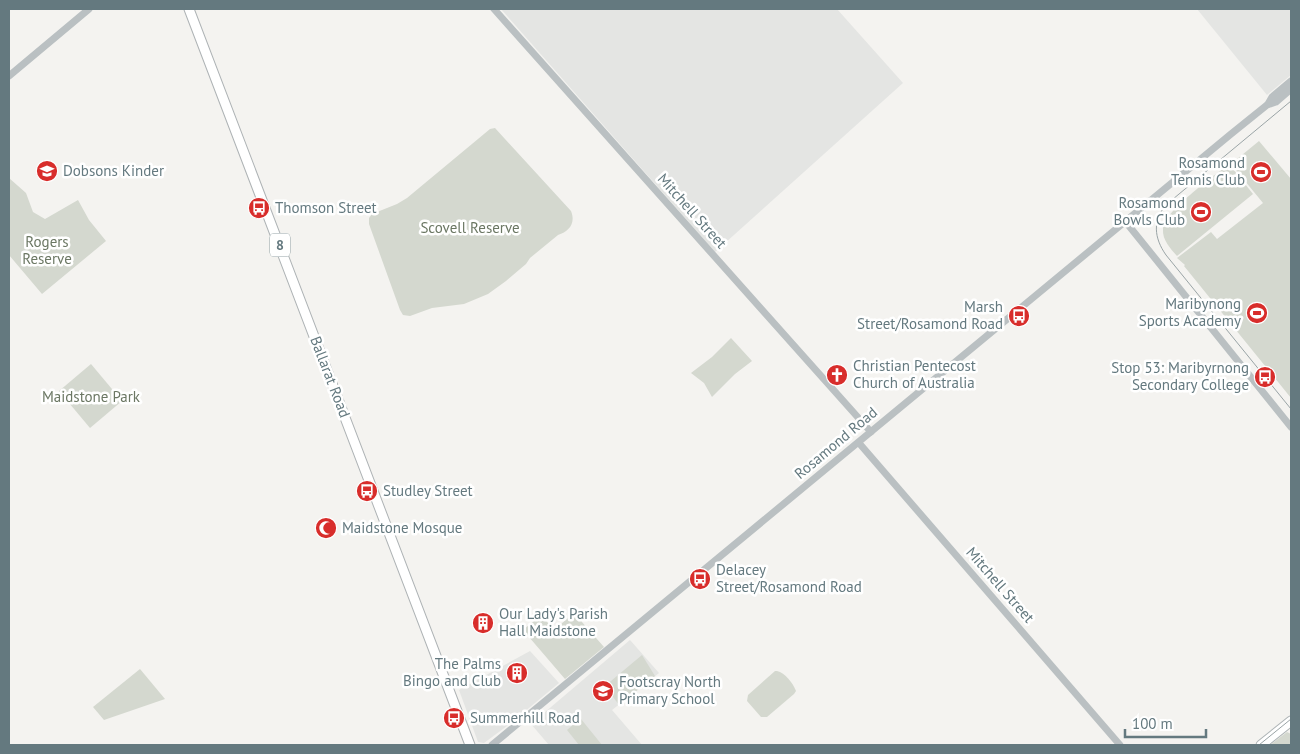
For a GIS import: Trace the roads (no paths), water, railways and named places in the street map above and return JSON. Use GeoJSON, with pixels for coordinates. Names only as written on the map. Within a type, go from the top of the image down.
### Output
{"type":"FeatureCollection","features":[{"type":"Feature","properties":{"kind":"main road","name":"Ballarat Road"},"geometry":{"type":"LineString","coordinates":[[189,9],[470,745]]}},
{"type":"Feature","properties":{"kind":"main road"},"geometry":{"type":"LineString","coordinates":[[1261,745],[1291,721]]}},
{"type":"Feature","properties":{"kind":"street"},"geometry":{"type":"LineString","coordinates":[[9,76],[89,9]]}},
{"type":"Feature","properties":{"kind":"street","name":"Mitchell Street"},"geometry":{"type":"LineString","coordinates":[[494,9],[871,432]]}},
{"type":"Feature","properties":{"kind":"street","name":"Rosamond Road"},"geometry":{"type":"LineString","coordinates":[[492,745],[1267,105],[1272,97],[1291,81]]}},
{"type":"Feature","properties":{"kind":"street","name":"Rosamond Road"},"geometry":{"type":"LineString","coordinates":[[1267,105],[1276,102],[1291,89]]}},
{"type":"Feature","properties":{"kind":"street"},"geometry":{"type":"LineString","coordinates":[[1125,221],[1291,427]]}},
{"type":"Feature","properties":{"kind":"street","name":"Mitchell Street"},"geometry":{"type":"LineString","coordinates":[[859,443],[1120,745]]}},
{"type":"Feature","properties":{"kind":"tram line"},"geometry":{"type":"LineString","coordinates":[[1291,101],[1167,204],[1159,216],[1156,229],[1159,242],[1166,255],[1291,409]]}},
{"type":"Feature","properties":{"kind":"tram line"},"geometry":{"type":"LineString","coordinates":[[1259,745],[1291,719]]}},
{"type":"Feature","properties":{"kind":"place","name":"Dobsons Kinder"},"geometry":{"type":"Point","coordinates":[47,171]}},
{"type":"Feature","properties":{"kind":"place","name":"Rosamond Tennis Club"},"geometry":{"type":"Point","coordinates":[1261,172]}},
{"type":"Feature","properties":{"kind":"place","name":"Thomson Street"},"geometry":{"type":"Point","coordinates":[259,208]}},
{"type":"Feature","properties":{"kind":"place","name":"Rosamond Bowls Club"},"geometry":{"type":"Point","coordinates":[1201,212]}},
{"type":"Feature","properties":{"kind":"place","name":"Maribynong Sports Academy"},"geometry":{"type":"Point","coordinates":[1257,313]}},
{"type":"Feature","properties":{"kind":"place","name":"Marsh Street/Rosamond Road"},"geometry":{"type":"Point","coordinates":[1019,316]}},
{"type":"Feature","properties":{"kind":"place","name":"Christian Pentecost Church of Australia"},"geometry":{"type":"Point","coordinates":[837,375]}},
{"type":"Feature","properties":{"kind":"place","name":"Stop 53: Maribyrnong Secondary College"},"geometry":{"type":"Point","coordinates":[1265,377]}},
{"type":"Feature","properties":{"kind":"place","name":"Studley Street"},"geometry":{"type":"Point","coordinates":[367,491]}},
{"type":"Feature","properties":{"kind":"place","name":"Maidstone Mosque"},"geometry":{"type":"Point","coordinates":[326,528]}},
{"type":"Feature","properties":{"kind":"place","name":"Delacey Street/Rosamond Road"},"geometry":{"type":"Point","coordinates":[700,579]}},
{"type":"Feature","properties":{"kind":"place","name":"Our Lady's Parish Hall Maidstone"},"geometry":{"type":"Point","coordinates":[483,623]}},
{"type":"Feature","properties":{"kind":"place","name":"The Palms Bingo and Club"},"geometry":{"type":"Point","coordinates":[517,673]}},
{"type":"Feature","properties":{"kind":"place","name":"Footscray North Primary School"},"geometry":{"type":"Point","coordinates":[603,691]}},
{"type":"Feature","properties":{"kind":"place","name":"Summerhill Road"},"geometry":{"type":"Point","coordinates":[454,718]}},
{"type":"Feature","properties":{"kind":"park label","name":"Scovell Reserve"},"geometry":{"type":"Point","coordinates":[470,228]}},
{"type":"Feature","properties":{"kind":"park label","name":"Rogers Reserve"},"geometry":{"type":"Point","coordinates":[47,250]}},
{"type":"Feature","properties":{"kind":"park label","name":"Maidstone Park"},"geometry":{"type":"Point","coordinates":[91,397]}}]}
